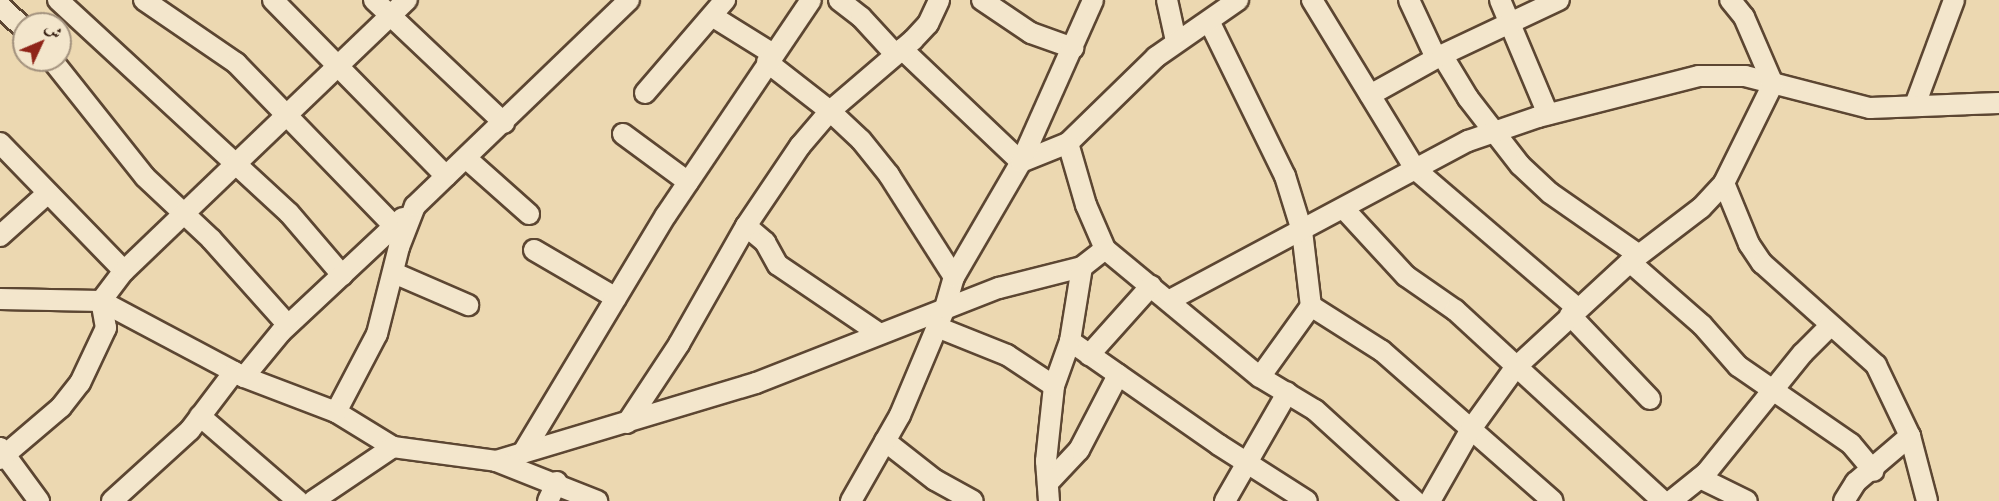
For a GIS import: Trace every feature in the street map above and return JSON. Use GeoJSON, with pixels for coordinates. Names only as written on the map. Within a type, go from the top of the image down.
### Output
{"type":"FeatureCollection","features":[{"type":"Feature","properties":{"kind":"street"},"geometry":{"type":"LineString","coordinates":[[58,0],[178,106],[235,166],[289,213],[342,275]]}},
{"type":"Feature","properties":{"kind":"street"},"geometry":{"type":"LineString","coordinates":[[144,0],[169,5],[223,51],[394,226]]}},
{"type":"Feature","properties":{"kind":"street"},"geometry":{"type":"LineString","coordinates":[[273,0],[446,176]]}},
{"type":"Feature","properties":{"kind":"street"},"geometry":{"type":"LineString","coordinates":[[374,0],[389,17],[439,59],[504,123]]}},
{"type":"Feature","properties":{"kind":"street"},"geometry":{"type":"LineString","coordinates":[[39,501],[2,454],[61,407],[80,383],[106,328],[101,301],[124,271],[407,0]]}},
{"type":"Feature","properties":{"kind":"street"},"geometry":{"type":"LineString","coordinates":[[112,501],[200,416],[288,325],[446,176],[467,159],[629,0]]}},
{"type":"Feature","properties":{"kind":"street"},"geometry":{"type":"LineString","coordinates":[[645,93],[725,0]]}},
{"type":"Feature","properties":{"kind":"street"},"geometry":{"type":"LineString","coordinates":[[524,451],[688,182],[811,0]]}},
{"type":"Feature","properties":{"kind":"street"},"geometry":{"type":"LineString","coordinates":[[839,0],[861,17],[1021,162]]}},
{"type":"Feature","properties":{"kind":"street"},"geometry":{"type":"LineString","coordinates":[[627,423],[679,344],[746,226],[800,146],[830,111],[928,24],[939,0]]}},
{"type":"Feature","properties":{"kind":"street"},"geometry":{"type":"LineString","coordinates":[[982,0],[1031,33],[1073,48]]}},
{"type":"Feature","properties":{"kind":"street"},"geometry":{"type":"LineString","coordinates":[[851,501],[885,441],[945,308],[954,277],[1021,162],[1093,0]]}},
{"type":"Feature","properties":{"kind":"street"},"geometry":{"type":"LineString","coordinates":[[1167,0],[1176,41]]}},
{"type":"Feature","properties":{"kind":"street"},"geometry":{"type":"LineString","coordinates":[[1021,162],[1068,142],[1176,41],[1238,0]]}},
{"type":"Feature","properties":{"kind":"street"},"geometry":{"type":"LineString","coordinates":[[1312,0],[1415,169],[1574,312],[1650,399]]}},
{"type":"Feature","properties":{"kind":"street"},"geometry":{"type":"LineString","coordinates":[[1409,0],[1439,56],[1492,133],[1550,193],[1635,259],[1702,325],[1738,366],[1851,444],[1874,471]]}},
{"type":"Feature","properties":{"kind":"street"},"geometry":{"type":"LineString","coordinates":[[1500,0],[1513,24],[1548,114]]}},
{"type":"Feature","properties":{"kind":"street"},"geometry":{"type":"LineString","coordinates":[[1370,95],[1439,56],[1513,24],[1559,0]]}},
{"type":"Feature","properties":{"kind":"street"},"geometry":{"type":"LineString","coordinates":[[1430,501],[1471,429],[1515,368],[1635,259],[1701,208],[1724,183],[1773,84],[1744,17],[1730,0]]}},
{"type":"Feature","properties":{"kind":"street"},"geometry":{"type":"LineString","coordinates":[[1915,105],[1954,0]]}},
{"type":"Feature","properties":{"kind":"street"},"geometry":{"type":"LineString","coordinates":[[0,6],[12,17]]}},
{"type":"Feature","properties":{"kind":"street"},"geometry":{"type":"LineString","coordinates":[[712,16],[770,58],[830,111],[889,175],[954,277]]}},
{"type":"Feature","properties":{"kind":"street"},"geometry":{"type":"LineString","coordinates":[[1209,21],[1285,176],[1302,231],[1311,306],[1260,377]]}},
{"type":"Feature","properties":{"kind":"street"},"geometry":{"type":"LineString","coordinates":[[60,72],[98,122],[184,216],[211,238],[288,325]]}},
{"type":"Feature","properties":{"kind":"street"},"geometry":{"type":"LineString","coordinates":[[1170,300],[1345,210],[1415,169],[1492,133],[1548,114],[1698,76],[1745,76],[1870,108],[1999,103]]}},
{"type":"Feature","properties":{"kind":"street"},"geometry":{"type":"LineString","coordinates":[[623,134],[688,182]]}},
{"type":"Feature","properties":{"kind":"street"},"geometry":{"type":"LineString","coordinates":[[1068,142],[1086,205],[1105,249],[1170,300],[1260,377],[1287,393],[1354,442],[1415,501]]}},
{"type":"Feature","properties":{"kind":"street"},"geometry":{"type":"LineString","coordinates":[[0,143],[124,271]]}},
{"type":"Feature","properties":{"kind":"street"},"geometry":{"type":"LineString","coordinates":[[467,159],[529,214]]}},
{"type":"Feature","properties":{"kind":"street"},"geometry":{"type":"LineString","coordinates":[[1724,183],[1749,244],[1762,263],[1876,365],[1910,436],[1926,501]]}},
{"type":"Feature","properties":{"kind":"street"},"geometry":{"type":"LineString","coordinates":[[0,236],[48,193]]}},
{"type":"Feature","properties":{"kind":"street"},"geometry":{"type":"LineString","coordinates":[[336,412],[377,334],[401,239],[415,206]]}},
{"type":"Feature","properties":{"kind":"street"},"geometry":{"type":"LineString","coordinates":[[1345,210],[1406,276],[1455,310],[1515,368],[1663,501]]}},
{"type":"Feature","properties":{"kind":"street"},"geometry":{"type":"LineString","coordinates":[[746,226],[765,242],[778,265],[880,334]]}},
{"type":"Feature","properties":{"kind":"street"},"geometry":{"type":"LineString","coordinates":[[496,461],[756,383],[999,288],[1082,267],[1105,249]]}},
{"type":"Feature","properties":{"kind":"street"},"geometry":{"type":"LineString","coordinates":[[534,250],[616,298]]}},
{"type":"Feature","properties":{"kind":"street"},"geometry":{"type":"LineString","coordinates":[[1048,492],[1054,386],[1070,341],[1082,267]]}},
{"type":"Feature","properties":{"kind":"street"},"geometry":{"type":"LineString","coordinates":[[394,273],[468,304]]}},
{"type":"Feature","properties":{"kind":"street"},"geometry":{"type":"LineString","coordinates":[[1089,355],[1151,286]]}},
{"type":"Feature","properties":{"kind":"street"},"geometry":{"type":"LineString","coordinates":[[0,298],[101,301],[239,375],[336,412],[393,447],[496,461],[557,482],[597,501]]}},
{"type":"Feature","properties":{"kind":"street"},"geometry":{"type":"LineString","coordinates":[[1311,306],[1382,351],[1553,501]]}},
{"type":"Feature","properties":{"kind":"street"},"geometry":{"type":"LineString","coordinates":[[1671,501],[1700,478],[1775,391],[1803,352],[1830,326]]}},
{"type":"Feature","properties":{"kind":"street"},"geometry":{"type":"LineString","coordinates":[[937,327],[1007,355],[1054,386]]}},
{"type":"Feature","properties":{"kind":"street"},"geometry":{"type":"LineString","coordinates":[[1070,341],[1307,501]]}},
{"type":"Feature","properties":{"kind":"street"},"geometry":{"type":"LineString","coordinates":[[1048,492],[1079,450],[1118,375]]}},
{"type":"Feature","properties":{"kind":"street"},"geometry":{"type":"LineString","coordinates":[[1225,501],[1246,460],[1287,393]]}},
{"type":"Feature","properties":{"kind":"street"},"geometry":{"type":"LineString","coordinates":[[200,416],[298,501]]}},
{"type":"Feature","properties":{"kind":"street"},"geometry":{"type":"LineString","coordinates":[[1844,501],[1856,482],[1874,471],[1910,436]]}},
{"type":"Feature","properties":{"kind":"street"},"geometry":{"type":"LineString","coordinates":[[885,441],[935,480],[973,501]]}},
{"type":"Feature","properties":{"kind":"street"},"geometry":{"type":"LineString","coordinates":[[313,501],[393,447]]}},
{"type":"Feature","properties":{"kind":"street"},"geometry":{"type":"LineString","coordinates":[[1700,478],[1747,501]]}},
{"type":"Feature","properties":{"kind":"street"},"geometry":{"type":"LineString","coordinates":[[548,501],[557,482]]}}]}
